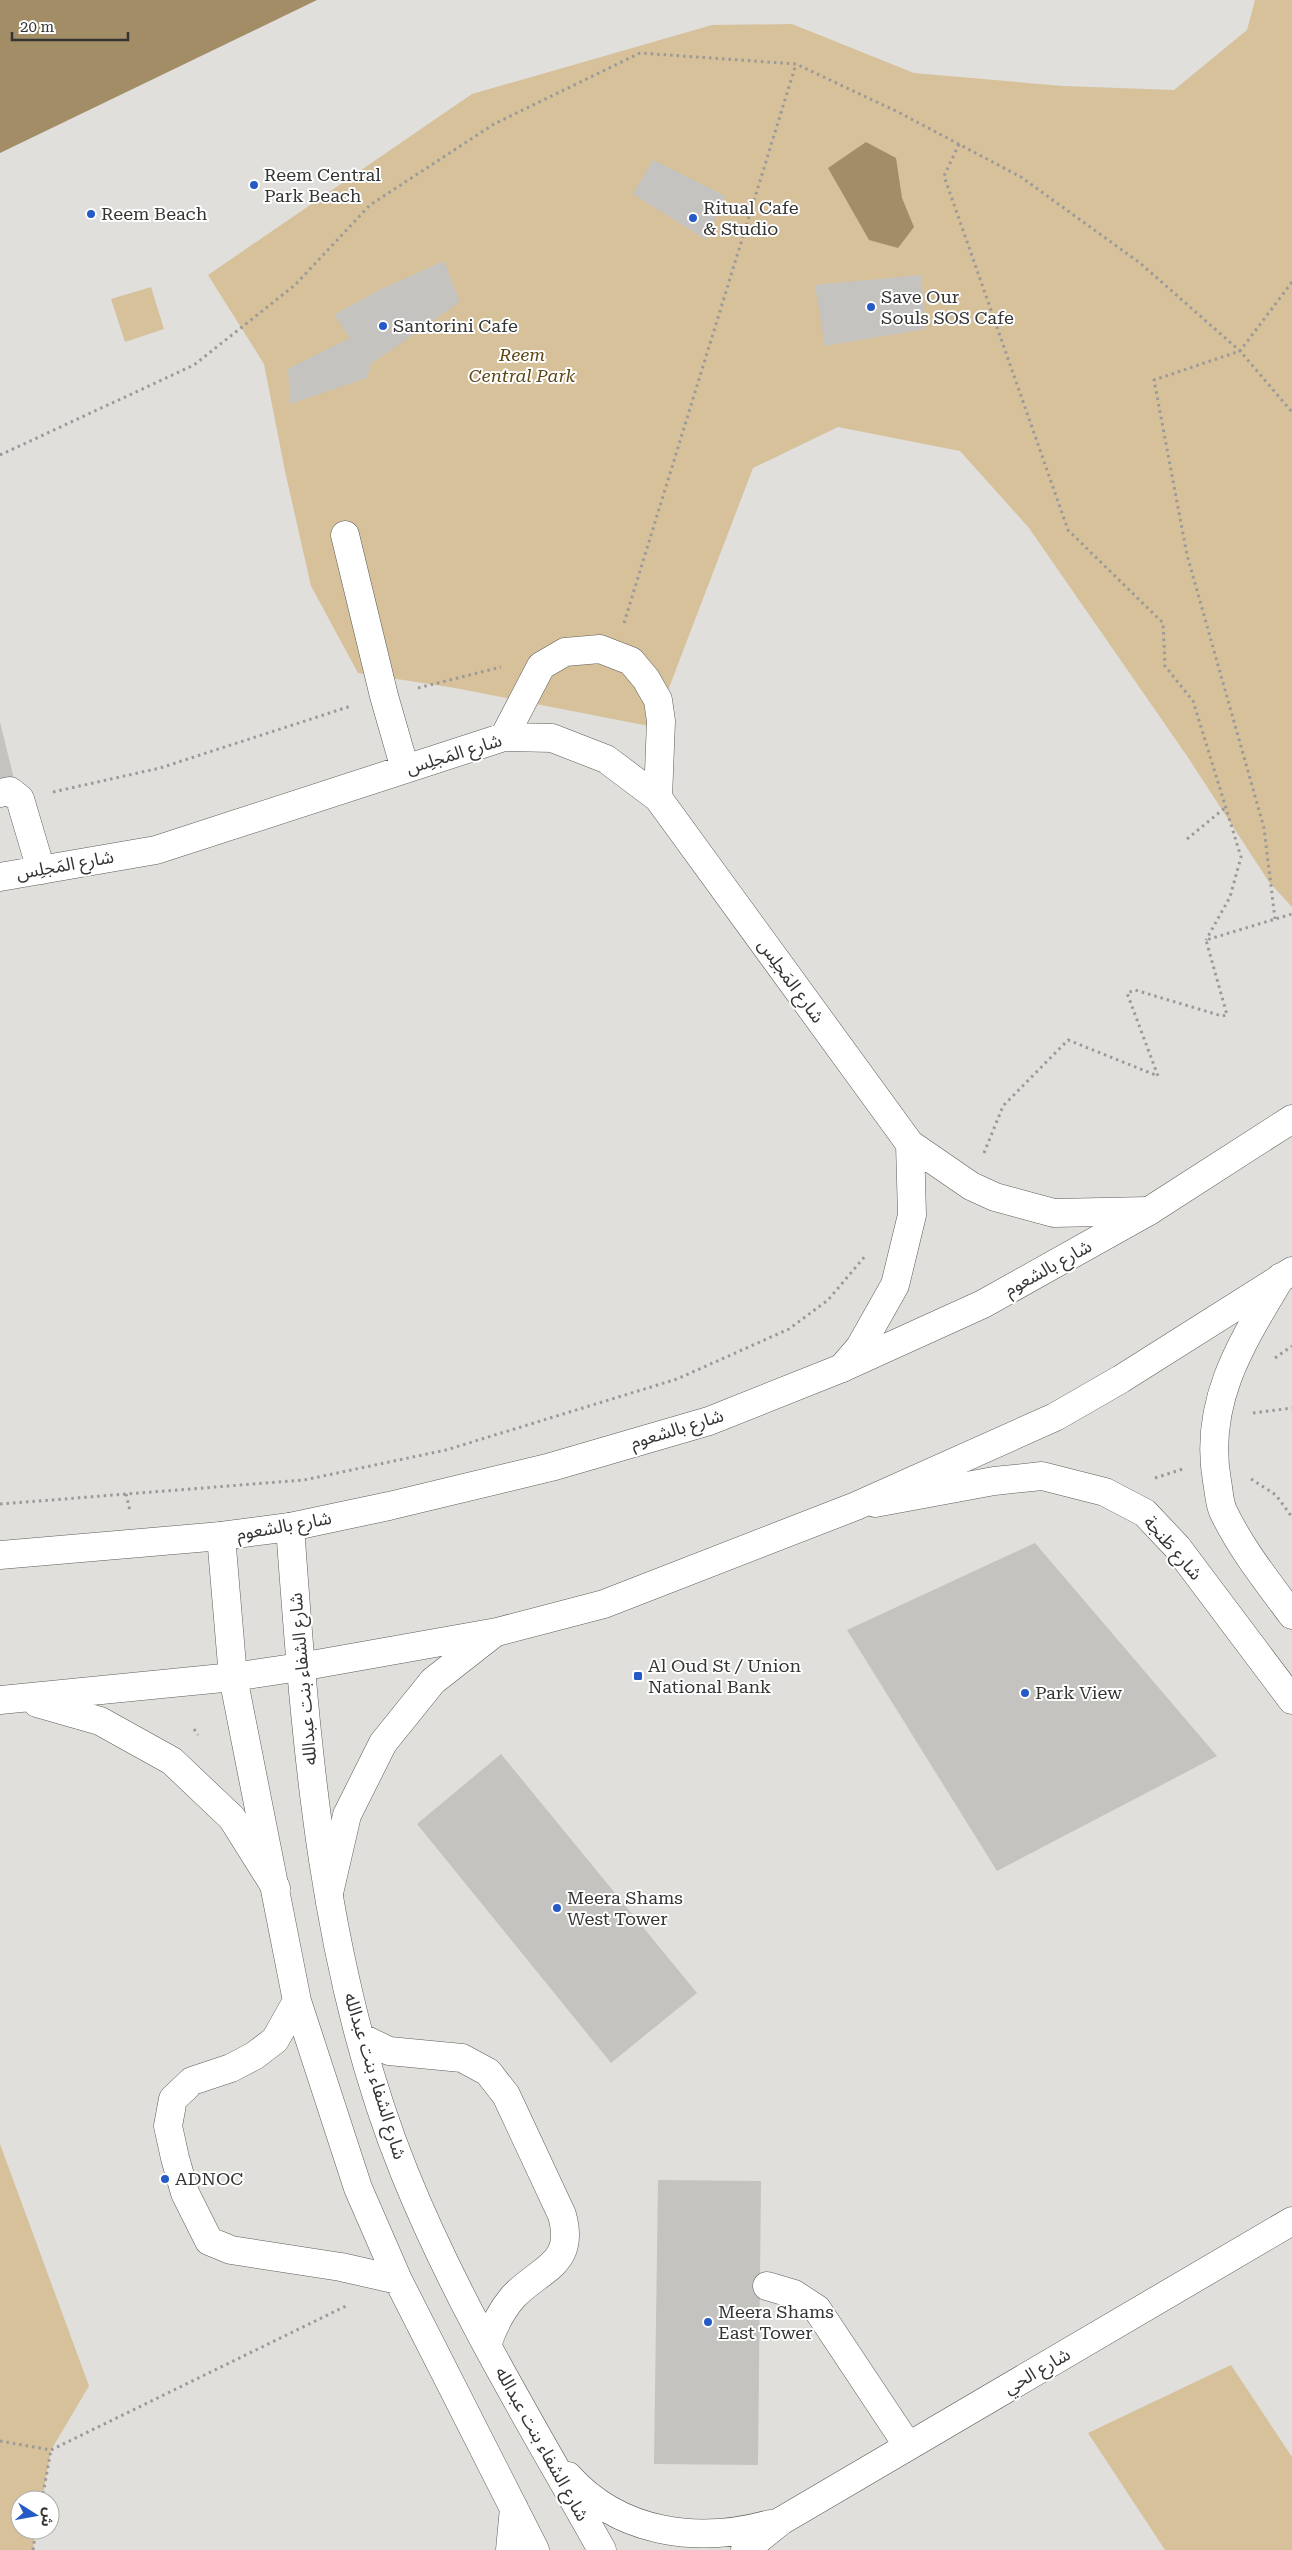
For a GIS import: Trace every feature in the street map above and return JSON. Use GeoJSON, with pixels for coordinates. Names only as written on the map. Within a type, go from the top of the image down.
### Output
{"type":"FeatureCollection","features":[{"type":"Feature","properties":{"kind":"street"},"geometry":{"type":"LineString","coordinates":[[345,535],[384,696],[405,769]]}},
{"type":"Feature","properties":{"kind":"street"},"geometry":{"type":"LineString","coordinates":[[504,737],[540,666],[565,652],[600,649],[614,654],[631,661],[646,679],[658,700],[661,721],[658,798]]}},
{"type":"Feature","properties":{"kind":"street","name":"شارع المَجلِس"},"geometry":{"type":"LineString","coordinates":[[0,877],[156,850],[504,737],[552,738],[606,759],[658,798],[910,1144],[971,1186],[995,1197],[1054,1213],[1149,1211]]}},
{"type":"Feature","properties":{"kind":"street"},"geometry":{"type":"LineString","coordinates":[[10,796],[42,870]]}},
{"type":"Feature","properties":{"kind":"street","name":"شارع بالشعوم"},"geometry":{"type":"LineString","coordinates":[[0,1556],[290,1528],[551,1467],[709,1421],[842,1368],[983,1304],[1149,1211],[1292,1119]]}},
{"type":"Feature","properties":{"kind":"street"},"geometry":{"type":"LineString","coordinates":[[842,1368],[860,1347],[895,1285],[912,1215],[910,1144]]}},
{"type":"Feature","properties":{"kind":"street"},"geometry":{"type":"LineString","coordinates":[[11,1700],[233,1677],[300,1667],[497,1632],[604,1604],[856,1506],[1055,1417],[1121,1379],[1287,1274]]}},
{"type":"Feature","properties":{"kind":"street"},"geometry":{"type":"LineString","coordinates":[[1287,1274],[1253,1323],[1234,1362],[1218,1404],[1212,1453],[1222,1509],[1244,1552],[1292,1615]]}},
{"type":"Feature","properties":{"kind":"street","name":"شارع طَنجة"},"geometry":{"type":"LineString","coordinates":[[856,1506],[994,1481],[1042,1476],[1105,1492],[1145,1514],[1177,1547],[1292,1700]]}},
{"type":"Feature","properties":{"kind":"street","name":"شارع الشفاء بنت عبدالله"},"geometry":{"type":"LineString","coordinates":[[290,1528],[300,1667],[318,1822],[329,1893],[360,2037],[372,2081],[405,2174],[487,2344],[602,2550]]}},
{"type":"Feature","properties":{"kind":"street"},"geometry":{"type":"LineString","coordinates":[[221,1536],[233,1677],[298,2001],[358,2188],[398,2280],[535,2550]]}},
{"type":"Feature","properties":{"kind":"street"},"geometry":{"type":"LineString","coordinates":[[329,1893],[347,1815],[383,1743],[433,1681],[497,1632]]}},
{"type":"Feature","properties":{"kind":"street"},"geometry":{"type":"LineString","coordinates":[[11,1700],[100,1721],[172,1761],[232,1818],[276,1888]]}},
{"type":"Feature","properties":{"kind":"street"},"geometry":{"type":"LineString","coordinates":[[298,2001],[275,2040],[254,2056],[239,2064],[192,2081],[172,2098],[168,2126],[185,2193],[209,2241],[231,2250],[341,2267],[398,2280]]}},
{"type":"Feature","properties":{"kind":"street"},"geometry":{"type":"LineString","coordinates":[[360,2037],[388,2051],[462,2058],[488,2072],[506,2095],[562,2215],[566,2227],[562,2252],[546,2272],[527,2284],[510,2300],[494,2327],[487,2344]]}},
{"type":"Feature","properties":{"kind":"street","name":"شارع الحي"},"geometry":{"type":"LineString","coordinates":[[745,2550],[781,2521],[1292,2221]]}},
{"type":"Feature","properties":{"kind":"street"},"geometry":{"type":"LineString","coordinates":[[767,2286],[794,2294],[817,2309],[908,2446]]}},
{"type":"Feature","properties":{"kind":"street","name":"شارع الحي"},"geometry":{"type":"LineString","coordinates":[[549,2455],[578,2487],[613,2512],[653,2528],[696,2535],[739,2533],[781,2521]]}},
{"type":"Feature","properties":{"kind":"street"},"geometry":{"type":"LineString","coordinates":[[510,2550],[514,2508]]}},
{"type":"Feature","properties":{"kind":"path"},"geometry":{"type":"LineString","coordinates":[[0,456],[194,365],[295,284],[370,205],[494,124],[640,54],[796,64],[898,112],[1021,177],[1140,263],[1240,352],[1292,412]]}},
{"type":"Feature","properties":{"kind":"path"},"geometry":{"type":"LineString","coordinates":[[614,654],[796,64]]}},
{"type":"Feature","properties":{"kind":"path"},"geometry":{"type":"LineString","coordinates":[[959,144],[944,176],[1068,530],[1163,623],[1165,666],[1193,701],[1241,857],[1230,897],[1206,940],[1227,1014],[1222,1016],[1134,990],[1127,993],[1158,1076],[1068,1040],[1003,1106],[983,1155]]}},
{"type":"Feature","properties":{"kind":"path"},"geometry":{"type":"LineString","coordinates":[[1275,919],[1264,828],[1187,556],[1154,380],[1240,352],[1292,282]]}},
{"type":"Feature","properties":{"kind":"path"},"geometry":{"type":"LineString","coordinates":[[10,796],[160,768],[384,696],[513,664],[522,653],[540,666]]}},
{"type":"Feature","properties":{"kind":"path"},"geometry":{"type":"LineString","coordinates":[[1187,839],[1226,807]]}},
{"type":"Feature","properties":{"kind":"path"},"geometry":{"type":"LineString","coordinates":[[1206,940],[1292,914]]}},
{"type":"Feature","properties":{"kind":"path"},"geometry":{"type":"LineString","coordinates":[[0,1504],[304,1480],[446,1450],[677,1379],[789,1329],[828,1300],[871,1250]]}},
{"type":"Feature","properties":{"kind":"path"},"geometry":{"type":"LineString","coordinates":[[1244,1414],[1292,1408]]}},
{"type":"Feature","properties":{"kind":"path"},"geometry":{"type":"LineString","coordinates":[[1151,1480],[1187,1468]]}},
{"type":"Feature","properties":{"kind":"path"},"geometry":{"type":"LineString","coordinates":[[1244,1476],[1258,1481],[1276,1495],[1292,1517]]}},
{"type":"Feature","properties":{"kind":"path"},"geometry":{"type":"LineString","coordinates":[[0,2441],[51,2450],[398,2280]]}},
{"type":"Feature","properties":{"kind":"path"},"geometry":{"type":"LineString","coordinates":[[44,2490],[51,2450]]}},
{"type":"Feature","properties":{"kind":"green space","name":"Reem Central Park"},"geometry":{"type":"Polygon","coordinates":[[[1255,0],[1292,0],[1292,907],[1269,882],[1187,756],[1029,528],[960,451],[838,427],[753,468],[654,727],[455,688],[358,673],[311,586],[285,471],[264,364],[208,275],[472,94],[712,25],[792,24],[914,73],[1063,86],[1174,90],[1247,30],[1255,0]]]}},
{"type":"Feature","properties":{"kind":"green space"},"geometry":{"type":"Polygon","coordinates":[[[151,287],[164,329],[125,342],[111,299],[151,287]]]}},
{"type":"Feature","properties":{"kind":"green space"},"geometry":{"type":"Polygon","coordinates":[[[0,2144],[89,2386],[51,2450],[44,2490],[10,2490],[10,2540],[34,2540],[33,2550],[0,2550],[0,2144]]]}},
{"type":"Feature","properties":{"kind":"green space"},"geometry":{"type":"Polygon","coordinates":[[[1231,2365],[1292,2457],[1292,2550],[1165,2550],[1088,2433],[1231,2365]]]}},
{"type":"Feature","properties":{"kind":"shaded area"},"geometry":{"type":"Polygon","coordinates":[[[0,0],[317,0],[0,153],[0,0]]]}},
{"type":"Feature","properties":{"kind":"shaded area"},"geometry":{"type":"Polygon","coordinates":[[[866,142],[896,158],[902,198],[914,227],[898,248],[869,240],[828,168],[866,142]]]}},
{"type":"Feature","properties":{"kind":"building","name":"Ritual Cafe & Studio"},"geometry":{"type":"Polygon","coordinates":[[[653,160],[725,196],[706,240],[633,194],[653,160]]]}},
{"type":"Feature","properties":{"kind":"building","name":"Santorini Cafe"},"geometry":{"type":"Polygon","coordinates":[[[444,261],[460,302],[371,364],[367,378],[290,404],[288,369],[350,338],[334,315],[379,290],[444,261]]]}},
{"type":"Feature","properties":{"kind":"building","name":"Save Our Souls SOS Cafe"},"geometry":{"type":"Polygon","coordinates":[[[921,275],[926,329],[825,346],[815,285],[921,275]]]}},
{"type":"Feature","properties":{"kind":"building"},"geometry":{"type":"Polygon","coordinates":[[[0,722],[14,779],[0,782],[0,722]]]}},
{"type":"Feature","properties":{"kind":"building","name":"Park View"},"geometry":{"type":"Polygon","coordinates":[[[1035,1543],[1217,1756],[997,1871],[847,1630],[1035,1543]]]}},
{"type":"Feature","properties":{"kind":"building","name":"Meera Shams West Tower"},"geometry":{"type":"Polygon","coordinates":[[[501,1754],[697,1993],[611,2063],[417,1824],[501,1754]]]}},
{"type":"Feature","properties":{"kind":"building","name":"Meera Shams East Tower"},"geometry":{"type":"Polygon","coordinates":[[[658,2180],[761,2181],[758,2465],[654,2464],[658,2180]]]}},
{"type":"Feature","properties":{"kind":"place","name":"Reem Central Park Beach"},"geometry":{"type":"Point","coordinates":[254,185]}},
{"type":"Feature","properties":{"kind":"place","name":"Reem Beach"},"geometry":{"type":"Point","coordinates":[91,214]}},
{"type":"Feature","properties":{"kind":"place","name":"Ritual Cafe & Studio"},"geometry":{"type":"Point","coordinates":[693,218]}},
{"type":"Feature","properties":{"kind":"place","name":"Save Our Souls SOS Cafe"},"geometry":{"type":"Point","coordinates":[871,307]}},
{"type":"Feature","properties":{"kind":"place","name":"Santorini Cafe"},"geometry":{"type":"Point","coordinates":[383,326]}},
{"type":"Feature","properties":{"kind":"place","name":"Al Oud St / Union National Bank"},"geometry":{"type":"Point","coordinates":[638,1676]}},
{"type":"Feature","properties":{"kind":"place","name":"Park View"},"geometry":{"type":"Point","coordinates":[1025,1693]}},
{"type":"Feature","properties":{"kind":"place","name":"Meera Shams West Tower"},"geometry":{"type":"Point","coordinates":[557,1908]}},
{"type":"Feature","properties":{"kind":"place","name":"ADNOC"},"geometry":{"type":"Point","coordinates":[165,2179]}},
{"type":"Feature","properties":{"kind":"place","name":"Meera Shams East Tower"},"geometry":{"type":"Point","coordinates":[708,2322]}}]}
